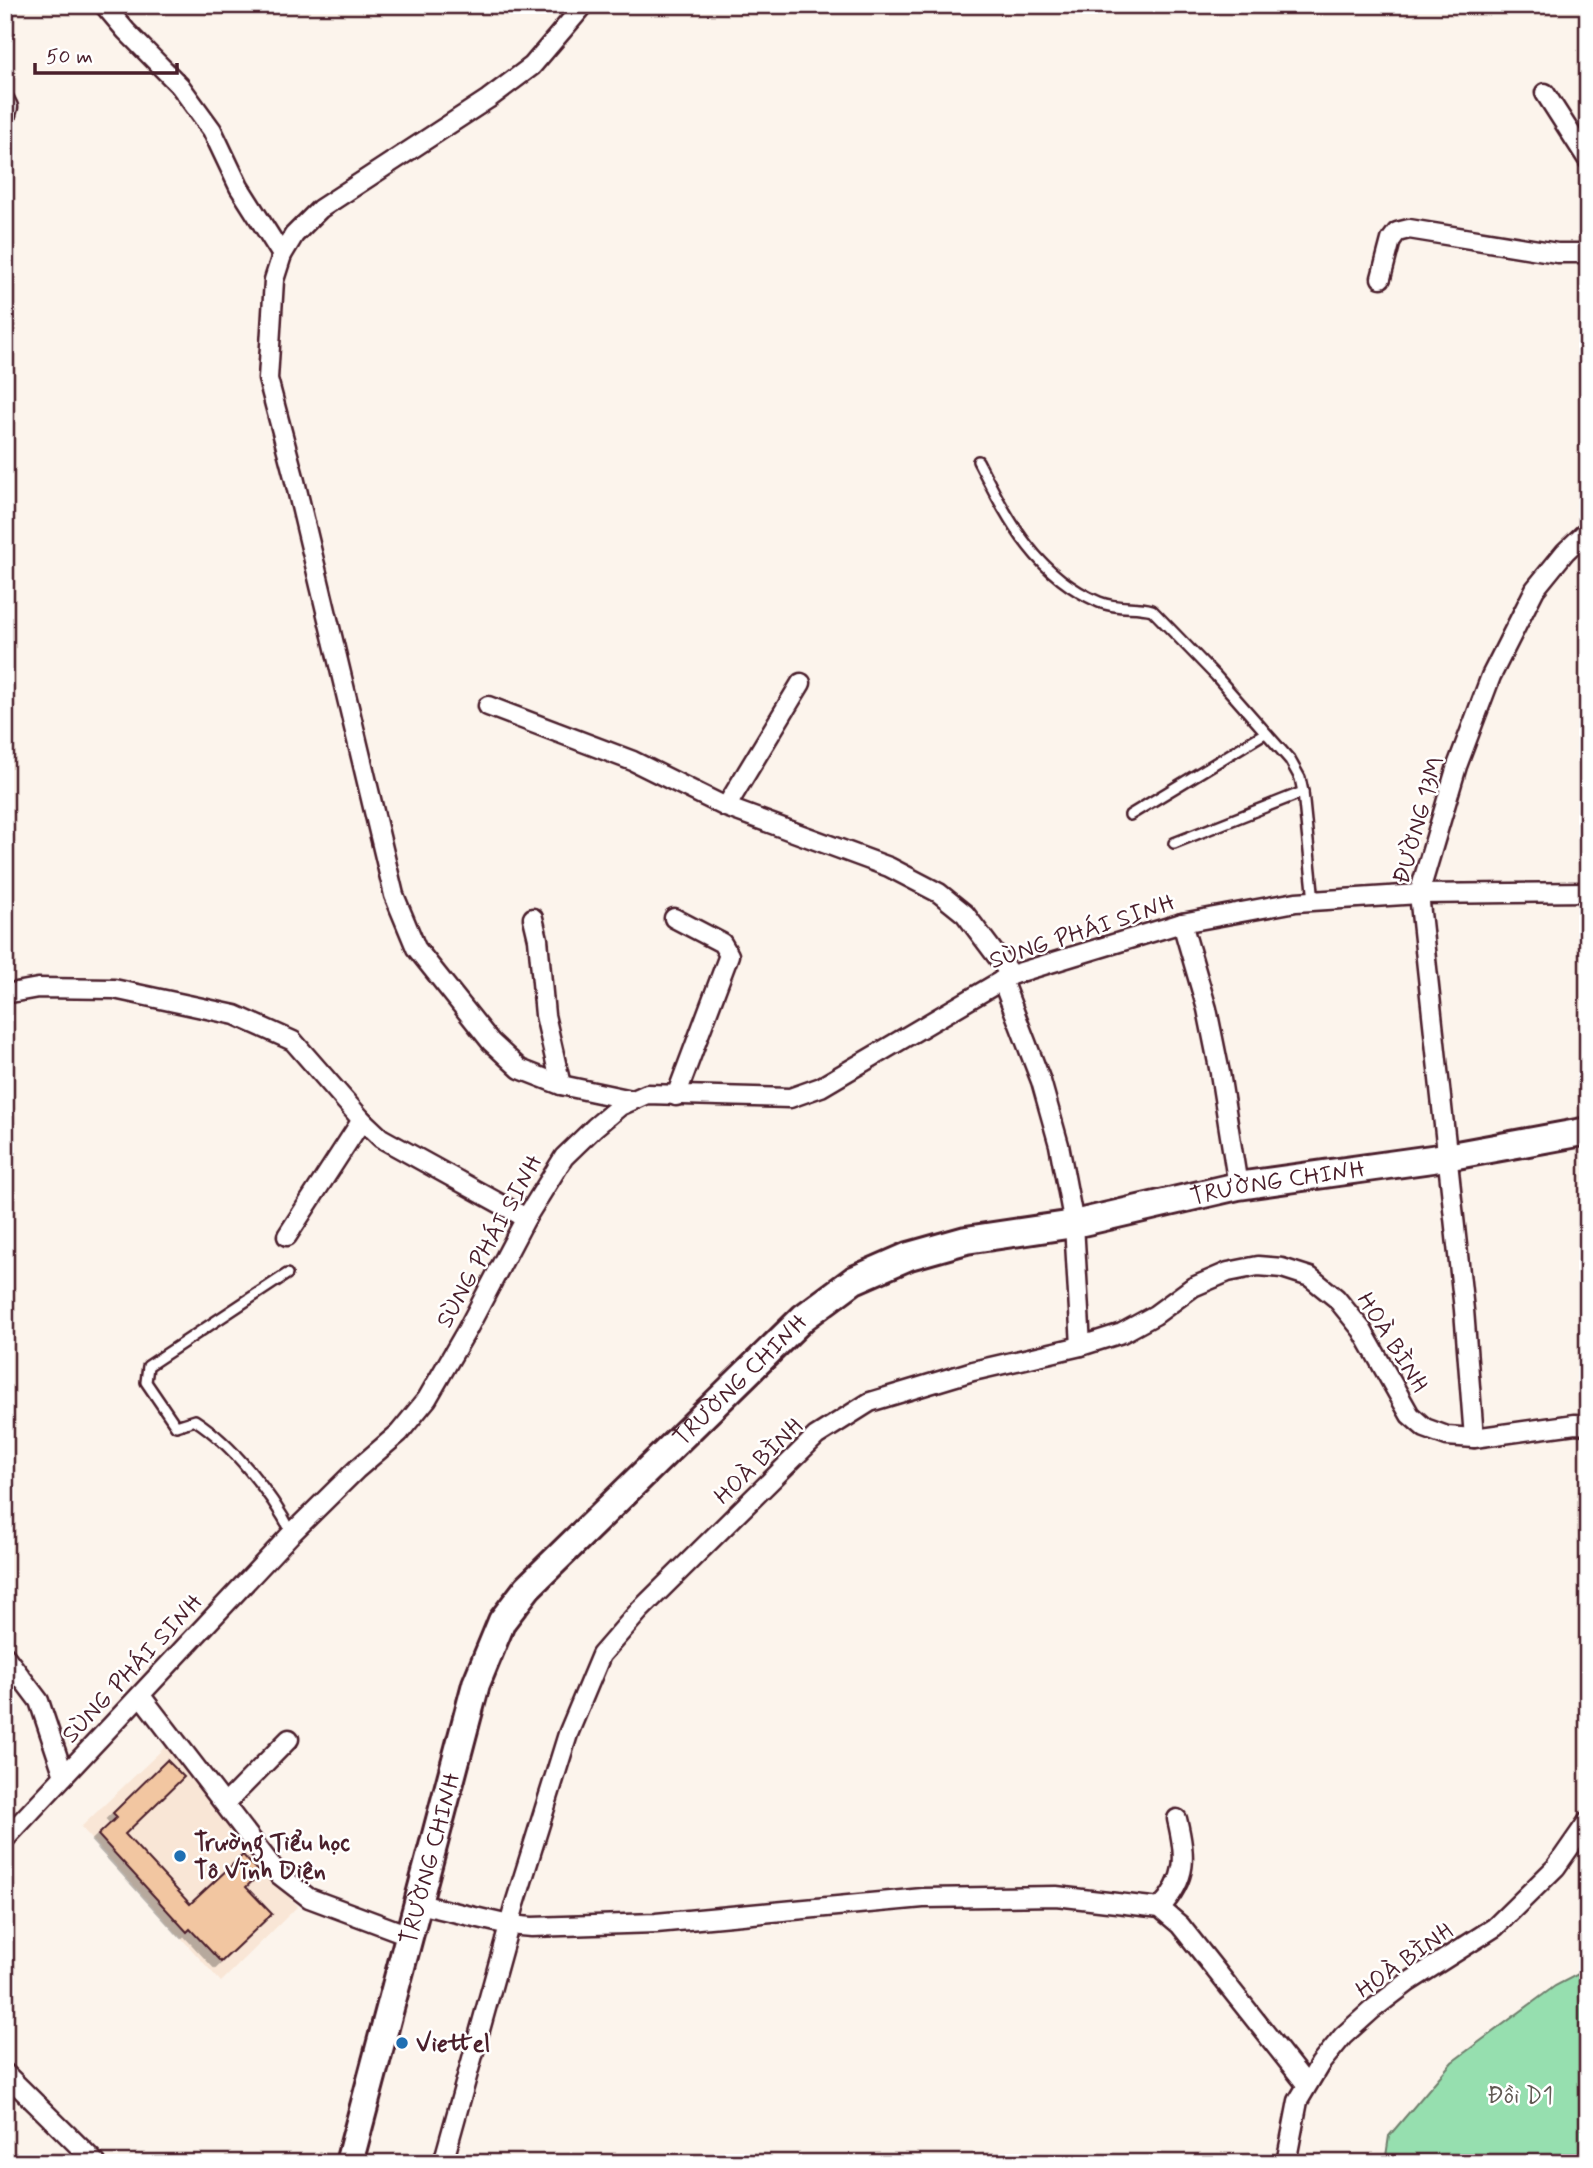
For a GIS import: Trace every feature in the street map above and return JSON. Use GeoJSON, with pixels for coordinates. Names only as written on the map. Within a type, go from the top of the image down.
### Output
{"type":"FeatureCollection","features":[{"type":"Feature","properties":{"kind":"street"},"geometry":{"type":"LineString","coordinates":[[104,5],[180,86],[212,130],[239,187],[282,255]]}},
{"type":"Feature","properties":{"kind":"street"},"geometry":{"type":"LineString","coordinates":[[584,5],[532,66],[488,99],[320,209],[294,235],[282,255],[274,280],[268,379],[394,895],[416,948],[491,1042],[520,1069],[561,1084],[632,1100]]}},
{"type":"Feature","properties":{"kind":"street"},"geometry":{"type":"LineString","coordinates":[[1545,93],[1588,160]]}},
{"type":"Feature","properties":{"kind":"street"},"geometry":{"type":"LineString","coordinates":[[5,101],[8,107],[5,118]]}},
{"type":"Feature","properties":{"kind":"street"},"geometry":{"type":"LineString","coordinates":[[1381,278],[1391,240],[1397,232],[1409,229],[1556,253],[1588,253]]}},
{"type":"Feature","properties":{"kind":"street","name":"ĐƯỜNG 13M"},"geometry":{"type":"LineString","coordinates":[[1474,1438],[1464,1310],[1419,894],[1457,766],[1491,676],[1535,589],[1565,552],[1588,530]]}},
{"type":"Feature","properties":{"kind":"street"},"geometry":{"type":"LineString","coordinates":[[726,807],[801,683]]}},
{"type":"Feature","properties":{"kind":"street"},"geometry":{"type":"LineString","coordinates":[[488,706],[633,761],[726,807],[889,867],[939,893],[965,914],[1007,977],[1059,1145],[1074,1224],[1082,1346]]}},
{"type":"Feature","properties":{"kind":"street","name":"SÙNG PHÁI SINH"},"geometry":{"type":"LineString","coordinates":[[5,1839],[292,1533],[356,1470],[399,1433],[427,1399],[467,1331],[526,1218],[564,1157],[620,1106],[647,1094],[790,1098],[821,1087],[1007,977],[1182,923],[1234,912],[1314,901],[1419,894],[1588,892]]}},
{"type":"Feature","properties":{"kind":"street"},"geometry":{"type":"LineString","coordinates":[[533,918],[538,939],[545,1015],[561,1084]]}},
{"type":"Feature","properties":{"kind":"street"},"geometry":{"type":"LineString","coordinates":[[674,918],[722,943],[729,955],[676,1096]]}},
{"type":"Feature","properties":{"kind":"street"},"geometry":{"type":"LineString","coordinates":[[1182,923],[1207,1009],[1238,1186]]}},
{"type":"Feature","properties":{"kind":"street"},"geometry":{"type":"LineString","coordinates":[[5,995],[38,988],[114,989],[235,1015],[293,1041],[381,1138],[526,1218]]}},
{"type":"Feature","properties":{"kind":"street"},"geometry":{"type":"LineString","coordinates":[[287,1236],[362,1120]]}},
{"type":"Feature","properties":{"kind":"street","name":"TRƯỜNG CHINH"},"geometry":{"type":"LineString","coordinates":[[349,2163],[476,1684],[502,1621],[528,1587],[804,1317],[854,1280],[909,1256],[966,1240],[1074,1224],[1238,1186],[1446,1157],[1588,1131]]}},
{"type":"Feature","properties":{"kind":"street","name":"HOÀ BÌNH"},"geometry":{"type":"LineString","coordinates":[[443,2163],[509,1925],[568,1734],[601,1655],[640,1610],[816,1436],[870,1402],[986,1367],[1082,1346],[1122,1333],[1155,1315],[1193,1287],[1228,1272],[1258,1266],[1282,1268],[1310,1277],[1336,1298],[1362,1330],[1410,1415],[1425,1428],[1447,1436],[1474,1438],[1575,1424],[1588,1425]]}},
{"type":"Feature","properties":{"kind":"street"},"geometry":{"type":"LineString","coordinates":[[5,1656],[38,1701],[64,1776]]}},
{"type":"Feature","properties":{"kind":"street"},"geometry":{"type":"LineString","coordinates":[[141,1696],[278,1874],[297,1891],[309,1898],[411,1936]]}},
{"type":"Feature","properties":{"kind":"street"},"geometry":{"type":"LineString","coordinates":[[225,1804],[289,1739]]}},
{"type":"Feature","properties":{"kind":"street"},"geometry":{"type":"LineString","coordinates":[[1160,1908],[1171,1896],[1182,1874],[1183,1843],[1177,1819]]}},
{"type":"Feature","properties":{"kind":"street","name":"HOÀ BÌNH"},"geometry":{"type":"LineString","coordinates":[[1286,2163],[1298,2101],[1306,2084],[1343,2036],[1407,1983],[1495,1927],[1556,1867],[1588,1821]]}},
{"type":"Feature","properties":{"kind":"street"},"geometry":{"type":"LineString","coordinates":[[419,1903],[509,1925],[532,1927],[656,1923],[923,1898],[1056,1896],[1160,1908],[1180,1925],[1306,2084]]}},
{"type":"Feature","properties":{"kind":"street"},"geometry":{"type":"LineString","coordinates":[[5,2073],[96,2163]]}},
{"type":"Feature","properties":{"kind":"lane"},"geometry":{"type":"LineString","coordinates":[[978,461],[1009,522],[1043,565],[1070,588],[1101,603],[1152,610],[1290,760],[1300,778],[1303,792],[1314,901]]}},
{"type":"Feature","properties":{"kind":"lane"},"geometry":{"type":"LineString","coordinates":[[1130,815],[1265,733]]}},
{"type":"Feature","properties":{"kind":"lane"},"geometry":{"type":"LineString","coordinates":[[1174,843],[1303,792]]}},
{"type":"Feature","properties":{"kind":"lane"},"geometry":{"type":"LineString","coordinates":[[287,1274],[148,1366],[146,1382],[176,1426],[195,1420],[216,1433],[277,1505],[292,1533]]}},
{"type":"Feature","properties":{"kind":"shaded area","name":"Trường Tiểu học Tô Vĩnh Diện"},"geometry":{"type":"Polygon","coordinates":[[[166,1746],[276,1884],[298,1906],[221,1982],[81,1827],[166,1746]]]}},
{"type":"Feature","properties":{"kind":"green space","name":"Đồi D1"},"geometry":{"type":"Polygon","coordinates":[[[1588,1969],[1588,2163],[1385,2163],[1389,2136],[1452,2062],[1555,1986],[1588,1969]]]}},
{"type":"Feature","properties":{"kind":"building"},"geometry":{"type":"Polygon","coordinates":[[[167,1760],[184,1777],[125,1834],[190,1904],[243,1855],[260,1874],[246,1887],[272,1914],[221,1962],[190,1929],[187,1932],[98,1835],[117,1817],[113,1813],[167,1760]]]}},
{"type":"Feature","properties":{"kind":"place","name":"Trường Tiểu học Tô Vĩnh Diện"},"geometry":{"type":"Point","coordinates":[180,1856]}},
{"type":"Feature","properties":{"kind":"place","name":"Viettel"},"geometry":{"type":"Point","coordinates":[402,2043]}}]}
